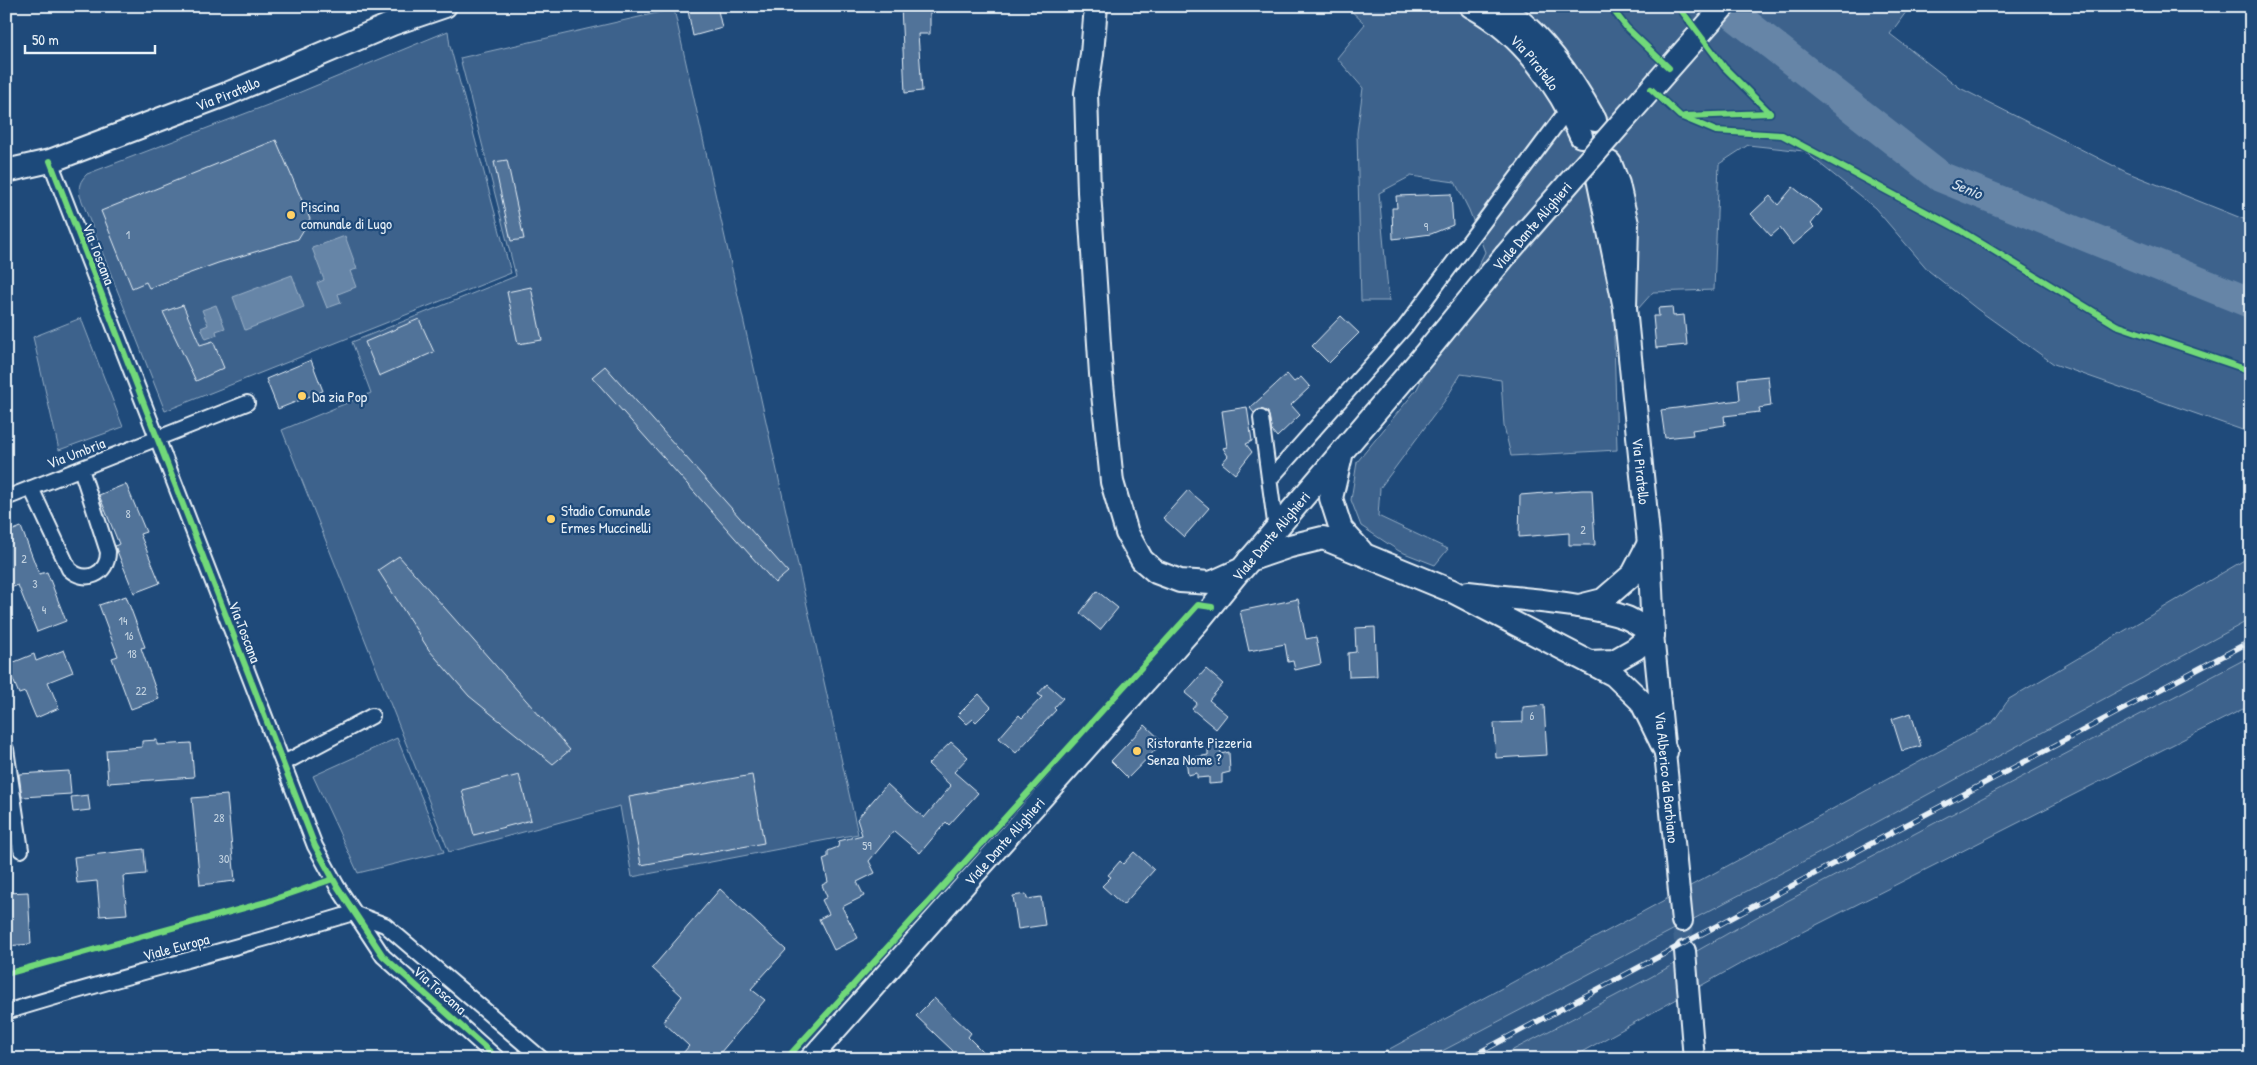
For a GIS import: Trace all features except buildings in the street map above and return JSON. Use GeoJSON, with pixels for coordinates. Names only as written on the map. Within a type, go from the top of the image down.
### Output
{"type":"FeatureCollection","features":[{"type":"Feature","properties":{"kind":"main road","name":"Via Piratello"},"geometry":{"type":"LineString","coordinates":[[6,171],[50,161],[227,94],[392,24],[445,6]]}},
{"type":"Feature","properties":{"kind":"main road"},"geometry":{"type":"LineString","coordinates":[[1096,6],[1092,54],[1086,93],[1101,374],[1112,482],[1127,534],[1142,560],[1156,572],[1180,581],[1211,583],[1245,565],[1290,546],[1323,538],[1452,591],[1614,675],[1641,701],[1666,752]]}},
{"type":"Feature","properties":{"kind":"main road"},"geometry":{"type":"LineString","coordinates":[[1092,54],[1112,6]]}},
{"type":"Feature","properties":{"kind":"main road","name":"Via Piratello"},"geometry":{"type":"LineString","coordinates":[[1471,6],[1512,36],[1551,81],[1568,109],[1588,128],[1566,72],[1542,44],[1512,14],[1500,6]]}},
{"type":"Feature","properties":{"kind":"main road","name":"Viale Dante Alighieri"},"geometry":{"type":"LineString","coordinates":[[1245,565],[1505,256],[1724,6]]}},
{"type":"Feature","properties":{"kind":"main road","name":"Via Piratello"},"geometry":{"type":"LineString","coordinates":[[1604,171],[1625,308],[1649,544],[1653,634]]}},
{"type":"Feature","properties":{"kind":"main road"},"geometry":{"type":"LineString","coordinates":[[1342,452],[1331,498],[1341,529],[1363,553]]}},
{"type":"Feature","properties":{"kind":"main road"},"geometry":{"type":"LineString","coordinates":[[1576,607],[1603,600],[1626,581],[1633,574],[1649,544]]}},
{"type":"Feature","properties":{"kind":"main road"},"geometry":{"type":"LineString","coordinates":[[1452,591],[1576,607],[1628,619],[1653,634],[1636,649],[1614,660],[1589,662]]}},
{"type":"Feature","properties":{"kind":"street"},"geometry":{"type":"LineString","coordinates":[[1270,479],[1405,327],[1568,109]]}},
{"type":"Feature","properties":{"kind":"street","name":"Via Toscana"},"geometry":{"type":"LineString","coordinates":[[50,161],[315,846],[353,913],[383,956],[498,1059]]}},
{"type":"Feature","properties":{"kind":"street","name":"Via Umbria"},"geometry":{"type":"LineString","coordinates":[[6,498],[247,403]]}},
{"type":"Feature","properties":{"kind":"street"},"geometry":{"type":"LineString","coordinates":[[1261,418],[1276,530]]}},
{"type":"Feature","properties":{"kind":"street"},"geometry":{"type":"LineString","coordinates":[[30,488],[69,569],[81,577],[95,575],[105,566],[108,552],[81,469]]}},
{"type":"Feature","properties":{"kind":"street","name":"Viale Dante Alighieri"},"geometry":{"type":"LineString","coordinates":[[810,1059],[1199,622],[1245,565]]}},
{"type":"Feature","properties":{"kind":"street","name":"Via Alberico da Barbiano"},"geometry":{"type":"LineString","coordinates":[[1653,634],[1682,921]]}},
{"type":"Feature","properties":{"kind":"street"},"geometry":{"type":"LineString","coordinates":[[284,763],[372,716]]}},
{"type":"Feature","properties":{"kind":"street"},"geometry":{"type":"LineString","coordinates":[[6,749],[21,850]]}},
{"type":"Feature","properties":{"kind":"street","name":"Via Toscana"},"geometry":{"type":"LineString","coordinates":[[353,913],[386,925],[542,1059]]}},
{"type":"Feature","properties":{"kind":"street","name":"Viale Europa"},"geometry":{"type":"LineString","coordinates":[[6,1012],[80,989],[274,937],[353,913]]}},
{"type":"Feature","properties":{"kind":"street"},"geometry":{"type":"LineString","coordinates":[[1685,951],[1694,1059]]}},
{"type":"Feature","properties":{"kind":"shaded area"},"geometry":{"type":"Polygon","coordinates":[[[1346,6],[1907,6],[1909,8],[1890,34],[1960,88],[2126,172],[2251,222],[2251,433],[2054,364],[1977,309],[1929,271],[1875,208],[1804,151],[1748,145],[1719,164],[1714,290],[1653,292],[1614,336],[1617,450],[1511,456],[1504,426],[1501,380],[1461,374],[1446,399],[1380,488],[1378,516],[1448,549],[1435,565],[1399,551],[1361,526],[1351,500],[1357,462],[1417,389],[1485,252],[1469,210],[1455,182],[1411,176],[1379,193],[1389,301],[1361,301],[1357,133],[1363,88],[1337,58],[1365,24],[1346,6]]]}},
{"type":"Feature","properties":{"kind":"shaded area"},"geometry":{"type":"Polygon","coordinates":[[[674,9],[858,834],[632,877],[620,806],[449,852],[282,430],[371,393],[352,342],[516,276],[460,58],[674,9]]]}},
{"type":"Feature","properties":{"kind":"shaded area","name":"Piscina comunale di Lugo"},"geometry":{"type":"Polygon","coordinates":[[[448,31],[450,46],[511,273],[165,411],[80,196],[79,186],[83,179],[87,174],[286,98],[448,31]]]}},
{"type":"Feature","properties":{"kind":"shaded area"},"geometry":{"type":"Polygon","coordinates":[[[345,236],[357,269],[350,271],[356,287],[338,294],[341,303],[327,308],[317,283],[324,280],[312,248],[345,236]]]}},
{"type":"Feature","properties":{"kind":"shaded area"},"geometry":{"type":"Polygon","coordinates":[[[292,275],[304,307],[245,330],[233,297],[292,275]]]}},
{"type":"Feature","properties":{"kind":"shaded area"},"geometry":{"type":"Polygon","coordinates":[[[216,305],[225,328],[216,331],[217,335],[206,339],[201,328],[208,325],[202,310],[216,305]]]}},
{"type":"Feature","properties":{"kind":"shaded area"},"geometry":{"type":"Polygon","coordinates":[[[81,318],[123,427],[59,450],[33,337],[81,318]]]}},
{"type":"Feature","properties":{"kind":"shaded area"},"geometry":{"type":"Polygon","coordinates":[[[2251,556],[2251,619],[1846,839],[1427,1059],[1371,1059],[1993,722],[2009,699],[2251,556]]]}},
{"type":"Feature","properties":{"kind":"shaded area"},"geometry":{"type":"Polygon","coordinates":[[[2251,619],[2251,656],[1755,918],[1651,977],[1496,1059],[1427,1059],[1846,839],[2251,619]]]}},
{"type":"Feature","properties":{"kind":"shaded area"},"geometry":{"type":"Polygon","coordinates":[[[2251,656],[2251,705],[1749,959],[1569,1059],[1496,1059],[1651,977],[1755,918],[2251,656]]]}},
{"type":"Feature","properties":{"kind":"shaded area"},"geometry":{"type":"Polygon","coordinates":[[[397,738],[444,852],[358,873],[313,776],[397,738]]]}},
{"type":"Feature","properties":{"kind":"waterway","name":"Senio"},"geometry":{"type":"LineString","coordinates":[[1723,6],[1941,177],[2251,303]]}},
{"type":"Feature","properties":{"kind":"tunnel"},"geometry":{"type":"LineString","coordinates":[[1682,921],[1685,951]]}},
{"type":"Feature","properties":{"kind":"railway"},"geometry":{"type":"LineString","coordinates":[[1467,1059],[2251,641]]}},
{"type":"Feature","properties":{"kind":"cycle path"},"geometry":{"type":"LineString","coordinates":[[1610,6],[1627,28],[1669,68]]}},
{"type":"Feature","properties":{"kind":"cycle path"},"geometry":{"type":"LineString","coordinates":[[1678,6],[1724,67],[1770,113],[1685,116]]}},
{"type":"Feature","properties":{"kind":"cycle path"},"geometry":{"type":"LineString","coordinates":[[1651,89],[1680,116],[1716,131],[1782,135],[1958,229],[2116,325],[2251,371]]}},
{"type":"Feature","properties":{"kind":"cycle path"},"geometry":{"type":"LineString","coordinates":[[50,161],[315,846],[337,886],[383,956],[498,1059]]}},
{"type":"Feature","properties":{"kind":"cycle path"},"geometry":{"type":"LineString","coordinates":[[786,1059],[1198,605],[1212,607]]}},
{"type":"Feature","properties":{"kind":"cycle path"},"geometry":{"type":"LineString","coordinates":[[6,974],[266,902],[333,879]]}},
{"type":"Feature","properties":{"kind":"place","name":"Piscina comunale di Lugo"},"geometry":{"type":"Point","coordinates":[291,215]}},
{"type":"Feature","properties":{"kind":"place","name":"Da zia Pop"},"geometry":{"type":"Point","coordinates":[302,396]}},
{"type":"Feature","properties":{"kind":"place","name":"Stadio Comunale Ermes Muccinelli"},"geometry":{"type":"Point","coordinates":[551,519]}},
{"type":"Feature","properties":{"kind":"place","name":"Ristorante Pizzeria Senza Nome ?"},"geometry":{"type":"Point","coordinates":[1137,751]}}]}
